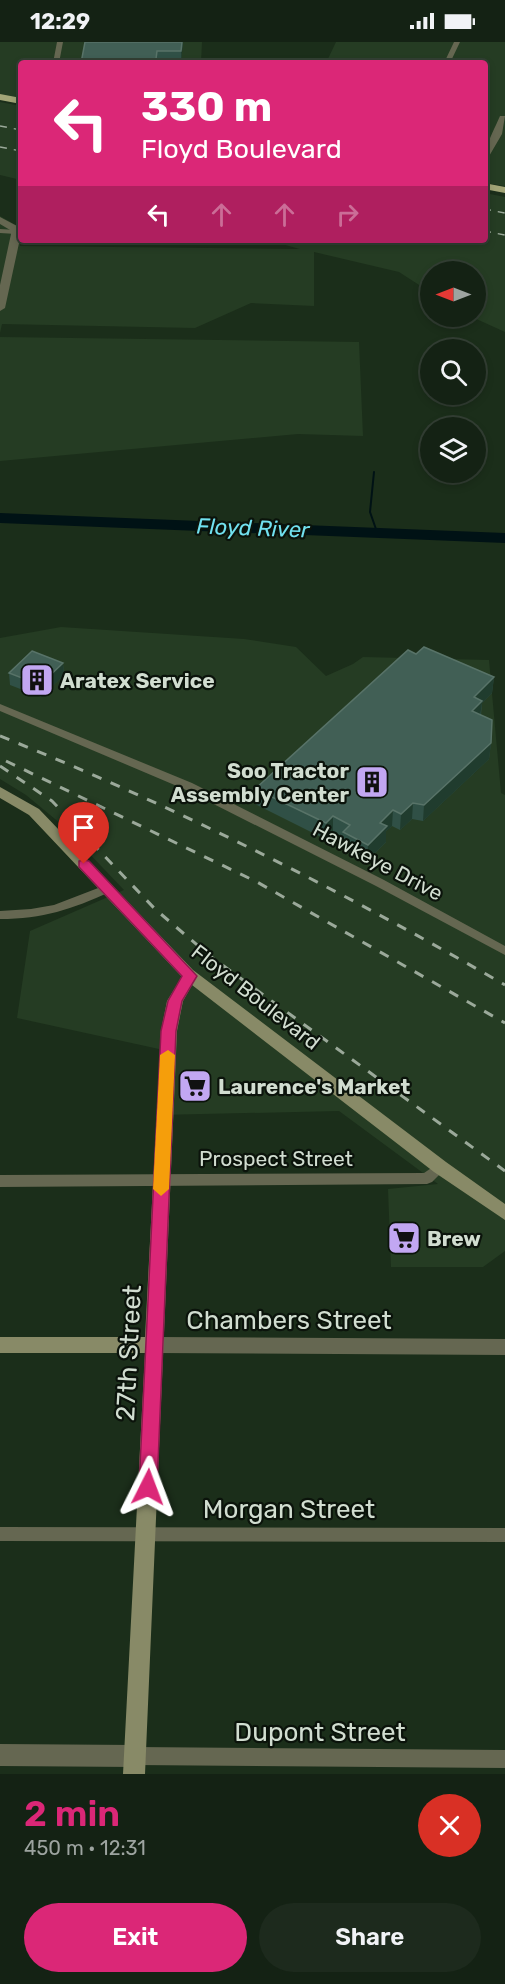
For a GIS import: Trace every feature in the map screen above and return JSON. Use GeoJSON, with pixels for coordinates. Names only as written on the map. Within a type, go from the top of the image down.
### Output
{"type":"FeatureCollection","features":[{"type":"Feature","properties":{"kind":"main road"},"geometry":{"type":"LineString","coordinates":[[0,97],[18,100]]}},
{"type":"Feature","properties":{"kind":"main road"},"geometry":{"type":"LineString","coordinates":[[488,187],[505,190]]}},
{"type":"Feature","properties":{"kind":"main road","name":"Floyd Boulevard"},"geometry":{"type":"LineString","coordinates":[[3,797],[34,812],[190,976],[505,1214]]}},
{"type":"Feature","properties":{"kind":"main road","name":"27th Street"},"geometry":{"type":"LineString","coordinates":[[135,1765],[169,1031],[175,1001],[190,976]]}},
{"type":"Feature","properties":{"kind":"main road","name":"Chambers Street"},"geometry":{"type":"LineString","coordinates":[[0,1345],[155,1345]]}},
{"type":"Feature","properties":{"kind":"street"},"geometry":{"type":"LineString","coordinates":[[57,60],[60,42]]}},
{"type":"Feature","properties":{"kind":"street"},"geometry":{"type":"LineString","coordinates":[[448,60],[457,42]]}},
{"type":"Feature","properties":{"kind":"street"},"geometry":{"type":"LineString","coordinates":[[488,151],[498,134],[503,118]]}},
{"type":"Feature","properties":{"kind":"street"},"geometry":{"type":"LineString","coordinates":[[0,220],[17,228]]}},
{"type":"Feature","properties":{"kind":"street"},"geometry":{"type":"LineString","coordinates":[[0,231],[17,228]]}},
{"type":"Feature","properties":{"kind":"street"},"geometry":{"type":"LineString","coordinates":[[0,308],[3,283],[17,228]]}},
{"type":"Feature","properties":{"kind":"street","name":"Hawkeye Drive"},"geometry":{"type":"LineString","coordinates":[[0,707],[188,786],[380,883],[505,951]]}},
{"type":"Feature","properties":{"kind":"street"},"geometry":{"type":"LineString","coordinates":[[0,915],[37,915],[57,911],[106,888]]}},
{"type":"Feature","properties":{"kind":"street","name":"Prospect Street"},"geometry":{"type":"LineString","coordinates":[[0,1181],[428,1178],[440,1167]]}},
{"type":"Feature","properties":{"kind":"street","name":"Chambers Street"},"geometry":{"type":"LineString","coordinates":[[155,1345],[505,1347]]}},
{"type":"Feature","properties":{"kind":"street","name":"Morgan Street"},"geometry":{"type":"LineString","coordinates":[[0,1534],[505,1535]]}},
{"type":"Feature","properties":{"kind":"street"},"geometry":{"type":"LineString","coordinates":[[0,1755],[135,1765]]}},
{"type":"Feature","properties":{"kind":"street","name":"Dupont Street"},"geometry":{"type":"LineString","coordinates":[[135,1765],[505,1759]]}},
{"type":"Feature","properties":{"kind":"shaded area"},"geometry":{"type":"Polygon","coordinates":[[[0,42],[202,42],[201,60],[18,60],[18,98],[0,95],[0,42]]]}},
{"type":"Feature","properties":{"kind":"shaded area"},"geometry":{"type":"Polygon","coordinates":[[[336,42],[505,42],[505,186],[488,183],[488,60],[327,60],[336,42]]]}},
{"type":"Feature","properties":{"kind":"shaded area"},"geometry":{"type":"Polygon","coordinates":[[[0,102],[18,105],[18,179],[0,175],[0,102]]]}},
{"type":"Feature","properties":{"kind":"shaded area"},"geometry":{"type":"Polygon","coordinates":[[[488,194],[505,197],[505,332],[486,323],[486,261],[420,261],[420,286],[399,272],[314,252],[314,306],[251,303],[195,328],[2,324],[0,333],[0,216],[18,226],[20,246],[300,249],[278,243],[488,243],[488,194]]]}},
{"type":"Feature","properties":{"kind":"shaded area"},"geometry":{"type":"Polygon","coordinates":[[[0,337],[359,342],[363,436],[298,434],[0,461],[0,337]]]}},
{"type":"Feature","properties":{"kind":"shaded area"},"geometry":{"type":"Polygon","coordinates":[[[61,627],[244,639],[296,647],[326,676],[363,657],[489,660],[501,793],[505,795],[505,1251],[483,1267],[391,1267],[388,1189],[438,1184],[339,1111],[158,1115],[159,1049],[17,1018],[30,931],[124,890],[61,824],[26,795],[0,779],[0,638],[61,627]]]}},
{"type":"Feature","properties":{"kind":"building"},"geometry":{"type":"Polygon","coordinates":[[[85,42],[182,42],[181,51],[157,51],[156,59],[82,60],[85,42]]]}},
{"type":"Feature","properties":{"kind":"building","name":"Soo Tractor Assembly Center"},"geometry":{"type":"Polygon","coordinates":[[[424,647],[494,677],[474,697],[482,701],[472,711],[492,720],[491,743],[424,805],[413,803],[401,814],[393,810],[380,823],[387,826],[368,845],[343,832],[350,825],[333,816],[326,823],[255,789],[408,650],[416,654],[424,647]]]}},
{"type":"Feature","properties":{"kind":"building"},"geometry":{"type":"Polygon","coordinates":[[[32,651],[63,663],[40,685],[9,673],[32,651]]]}},
{"type":"Feature","properties":{"kind":"waterway"},"geometry":{"type":"LineString","coordinates":[[374,472],[370,512],[377,532]]}},
{"type":"Feature","properties":{"kind":"waterway","name":"Floyd River"},"geometry":{"type":"LineString","coordinates":[[0,518],[505,538]]}},
{"type":"Feature","properties":{"kind":"railway"},"geometry":{"type":"LineString","coordinates":[[0,126],[18,129]]}},
{"type":"Feature","properties":{"kind":"railway"},"geometry":{"type":"LineString","coordinates":[[0,147],[18,150]]}},
{"type":"Feature","properties":{"kind":"railway"},"geometry":{"type":"LineString","coordinates":[[488,210],[505,213]]}},
{"type":"Feature","properties":{"kind":"railway"},"geometry":{"type":"LineString","coordinates":[[488,232],[505,235]]}},
{"type":"Feature","properties":{"kind":"railway"},"geometry":{"type":"LineString","coordinates":[[0,736],[130,791],[320,883],[505,985]]}},
{"type":"Feature","properties":{"kind":"railway"},"geometry":{"type":"LineString","coordinates":[[6,761],[257,882],[505,1023]]}},
{"type":"Feature","properties":{"kind":"railway"},"geometry":{"type":"LineString","coordinates":[[0,766],[52,801],[155,909],[210,956],[505,1171]]}},
{"type":"Feature","properties":{"kind":"slow traffic"},"geometry":{"type":"LineString","coordinates":[[161,1189],[168,1055]]}},
{"type":"Feature","properties":{"kind":"place","name":"Aratex Service"},"geometry":{"type":"Point","coordinates":[37,680]}},
{"type":"Feature","properties":{"kind":"place","name":"Soo Tractor Assembly Center"},"geometry":{"type":"Point","coordinates":[372,782]}},
{"type":"Feature","properties":{"kind":"place","name":"Laurence's Market"},"geometry":{"type":"Point","coordinates":[195,1086]}},
{"type":"Feature","properties":{"kind":"place","name":"Brew"},"geometry":{"type":"Point","coordinates":[404,1238]}},
{"type":"Feature","properties":{"kind":"route"},"geometry":{"type":"LineString","coordinates":[[84,864],[190,976],[175,1001],[169,1031],[148,1487]]}}]}
